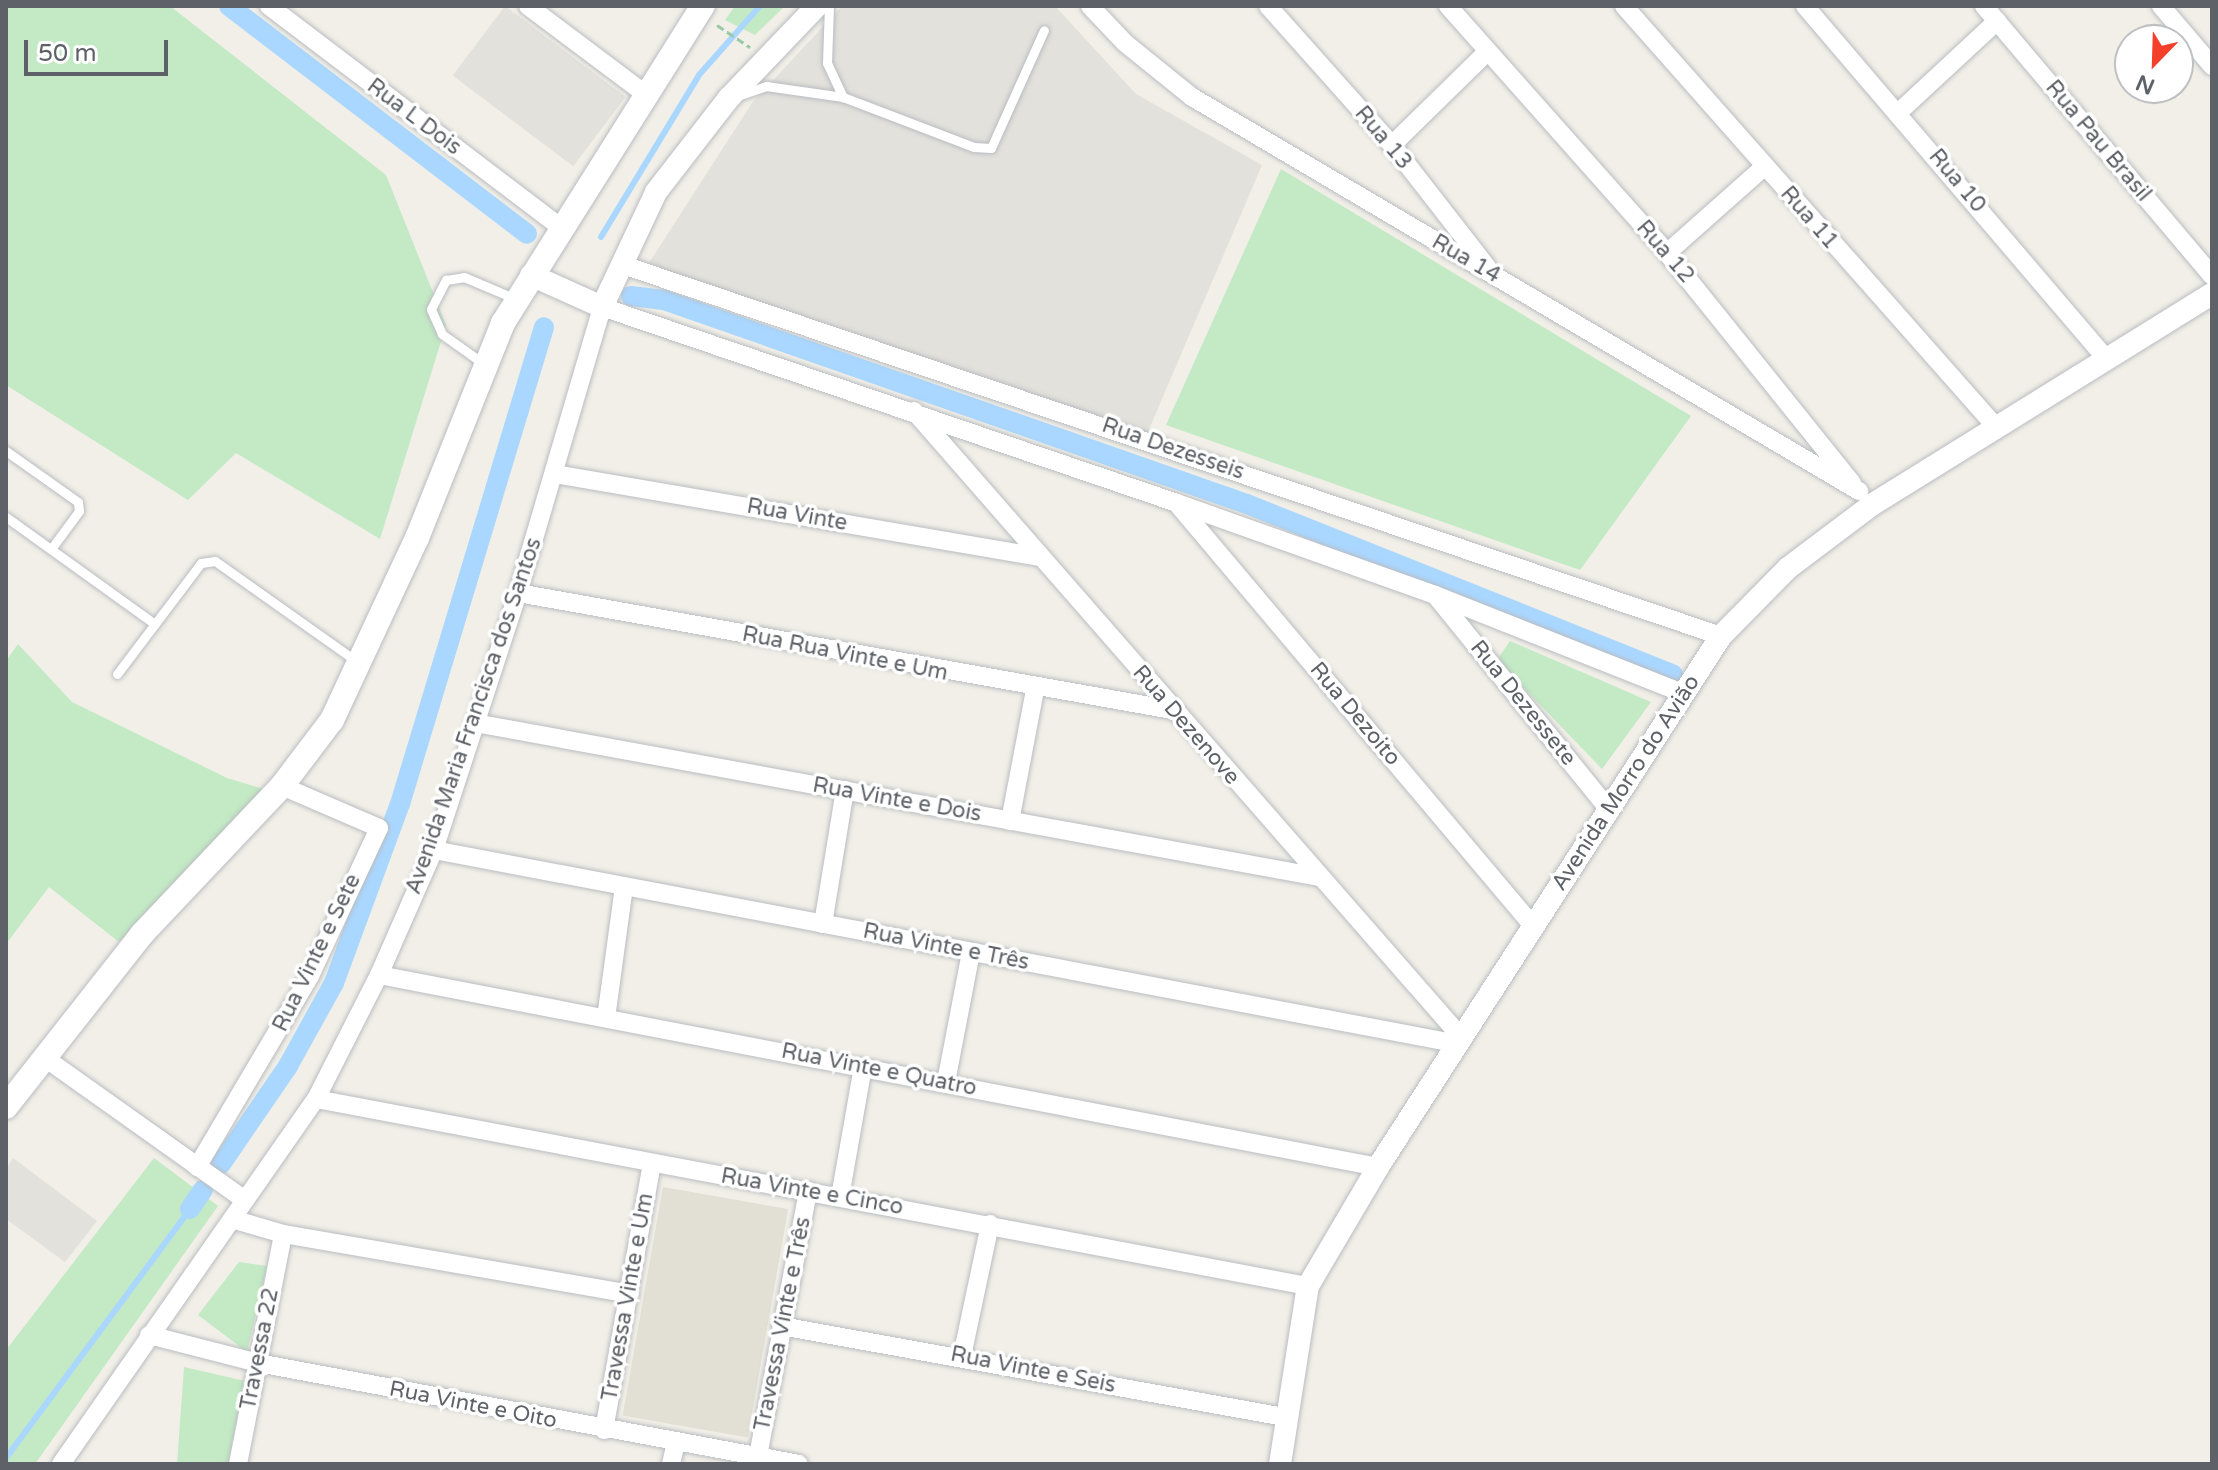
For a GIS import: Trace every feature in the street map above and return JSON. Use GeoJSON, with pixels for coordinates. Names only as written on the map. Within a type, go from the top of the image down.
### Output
{"type":"FeatureCollection","features":[{"type":"Feature","properties":{"kind":"main road"},"geometry":{"type":"LineString","coordinates":[[6,1107],[142,934],[282,786],[332,720],[362,665],[484,364],[516,299],[703,6]]}},
{"type":"Feature","properties":{"kind":"street","name":"Rua L Dois"},"geometry":{"type":"LineString","coordinates":[[269,6],[560,227]]}},
{"type":"Feature","properties":{"kind":"street"},"geometry":{"type":"LineString","coordinates":[[528,6],[645,94]]}},
{"type":"Feature","properties":{"kind":"street"},"geometry":{"type":"LineString","coordinates":[[602,307],[656,192],[729,98],[817,6]]}},
{"type":"Feature","properties":{"kind":"street","name":"Rua 14"},"geometry":{"type":"LineString","coordinates":[[1090,6],[1125,43],[1192,97],[1866,498]]}},
{"type":"Feature","properties":{"kind":"street","name":"Rua 13"},"geometry":{"type":"LineString","coordinates":[[1268,6],[1392,145],[1493,275]]}},
{"type":"Feature","properties":{"kind":"street","name":"Rua 12"},"geometry":{"type":"LineString","coordinates":[[1448,6],[1667,253],[1866,498]]}},
{"type":"Feature","properties":{"kind":"street","name":"Rua 11"},"geometry":{"type":"LineString","coordinates":[[1624,6],[1997,428]]}},
{"type":"Feature","properties":{"kind":"street","name":"Rua 10"},"geometry":{"type":"LineString","coordinates":[[1805,6],[1899,112],[2107,359]]}},
{"type":"Feature","properties":{"kind":"street","name":"Rua Pau Brasil"},"geometry":{"type":"LineString","coordinates":[[1984,6],[2212,276]]}},
{"type":"Feature","properties":{"kind":"street"},"geometry":{"type":"LineString","coordinates":[[2161,6],[2212,66]]}},
{"type":"Feature","properties":{"kind":"street"},"geometry":{"type":"LineString","coordinates":[[1899,112],[1997,21]]}},
{"type":"Feature","properties":{"kind":"street"},"geometry":{"type":"LineString","coordinates":[[1392,145],[1488,51]]}},
{"type":"Feature","properties":{"kind":"street"},"geometry":{"type":"LineString","coordinates":[[1667,253],[1764,167]]}},
{"type":"Feature","properties":{"kind":"street","name":"Rua Dezesseis"},"geometry":{"type":"LineString","coordinates":[[623,265],[1721,636]]}},
{"type":"Feature","properties":{"kind":"street"},"geometry":{"type":"LineString","coordinates":[[531,275],[602,307],[913,409],[1435,595],[1683,693]]}},
{"type":"Feature","properties":{"kind":"street","name":"Avenida Morro do Avião"},"geometry":{"type":"LineString","coordinates":[[1280,1464],[1284,1417],[1308,1286],[1378,1167],[1721,636],[1788,568],[1866,498],[1997,428],[2212,294]]}},
{"type":"Feature","properties":{"kind":"street","name":"Avenida Maria Francisca dos Santos"},"geometry":{"type":"LineString","coordinates":[[71,1460],[149,1335],[316,1099],[379,975],[434,850],[518,593],[602,307]]}},
{"type":"Feature","properties":{"kind":"street","name":"Rua Dezenove"},"geometry":{"type":"LineString","coordinates":[[913,409],[1461,1041]]}},
{"type":"Feature","properties":{"kind":"street","name":"Rua Vinte"},"geometry":{"type":"LineString","coordinates":[[554,474],[1039,557]]}},
{"type":"Feature","properties":{"kind":"street","name":"Rua Dezoito"},"geometry":{"type":"LineString","coordinates":[[1177,503],[1533,926]]}},
{"type":"Feature","properties":{"kind":"street","name":"Rua Rua Vinte e Um"},"geometry":{"type":"LineString","coordinates":[[518,593],[1035,690],[1172,710]]}},
{"type":"Feature","properties":{"kind":"street","name":"Rua Dezessete"},"geometry":{"type":"LineString","coordinates":[[1435,595],[1610,811]]}},
{"type":"Feature","properties":{"kind":"street"},"geometry":{"type":"LineString","coordinates":[[1010,821],[1035,690]]}},
{"type":"Feature","properties":{"kind":"street","name":"Rua Vinte e Dois"},"geometry":{"type":"LineString","coordinates":[[475,723],[1319,877]]}},
{"type":"Feature","properties":{"kind":"street","name":"Rua Vinte e Sete"},"geometry":{"type":"LineString","coordinates":[[197,1167],[310,976],[379,828],[282,786]]}},
{"type":"Feature","properties":{"kind":"street"},"geometry":{"type":"LineString","coordinates":[[823,924],[845,790]]}},
{"type":"Feature","properties":{"kind":"street","name":"Rua Vinte e Três"},"geometry":{"type":"LineString","coordinates":[[434,850],[1461,1041]]}},
{"type":"Feature","properties":{"kind":"street"},"geometry":{"type":"LineString","coordinates":[[606,1018],[624,886]]}},
{"type":"Feature","properties":{"kind":"street"},"geometry":{"type":"LineString","coordinates":[[946,1082],[971,952]]}},
{"type":"Feature","properties":{"kind":"street","name":"Rua Vinte e Quatro"},"geometry":{"type":"LineString","coordinates":[[379,975],[1378,1167]]}},
{"type":"Feature","properties":{"kind":"street"},"geometry":{"type":"LineString","coordinates":[[45,1058],[245,1200]]}},
{"type":"Feature","properties":{"kind":"street"},"geometry":{"type":"LineString","coordinates":[[840,1197],[863,1067]]}},
{"type":"Feature","properties":{"kind":"street","name":"Rua Vinte e Cinco"},"geometry":{"type":"LineString","coordinates":[[316,1099],[1308,1286]]}},
{"type":"Feature","properties":{"kind":"street","name":"Travessa Vinte e Um"},"geometry":{"type":"LineString","coordinates":[[604,1430],[652,1164]]}},
{"type":"Feature","properties":{"kind":"street","name":"Travessa Vinte e Três"},"geometry":{"type":"LineString","coordinates":[[758,1456],[808,1191]]}},
{"type":"Feature","properties":{"kind":"street"},"geometry":{"type":"LineString","coordinates":[[232,1219],[283,1234],[630,1294]]}},
{"type":"Feature","properties":{"kind":"street"},"geometry":{"type":"LineString","coordinates":[[962,1356],[990,1224]]}},
{"type":"Feature","properties":{"kind":"street","name":"Travessa 22"},"geometry":{"type":"LineString","coordinates":[[238,1464],[283,1234]]}},
{"type":"Feature","properties":{"kind":"street","name":"Rua Vinte e Seis"},"geometry":{"type":"LineString","coordinates":[[781,1326],[962,1356],[1284,1417]]}},
{"type":"Feature","properties":{"kind":"street","name":"Rua Vinte e Oito"},"geometry":{"type":"LineString","coordinates":[[149,1335],[258,1363],[799,1464]]}},
{"type":"Feature","properties":{"kind":"street"},"geometry":{"type":"LineString","coordinates":[[671,1464],[676,1443]]}},
{"type":"Feature","properties":{"kind":"lane"},"geometry":{"type":"LineString","coordinates":[[829,6],[827,63],[843,97]]}},
{"type":"Feature","properties":{"kind":"lane"},"geometry":{"type":"LineString","coordinates":[[729,98],[766,86],[843,97],[974,147],[991,148],[1044,30]]}},
{"type":"Feature","properties":{"kind":"lane"},"geometry":{"type":"LineString","coordinates":[[484,364],[442,334],[431,309],[446,280],[464,277],[516,299]]}},
{"type":"Feature","properties":{"kind":"lane"},"geometry":{"type":"LineString","coordinates":[[6,451],[78,502],[79,511],[51,549]]}},
{"type":"Feature","properties":{"kind":"lane"},"geometry":{"type":"LineString","coordinates":[[6,517],[155,624]]}},
{"type":"Feature","properties":{"kind":"lane"},"geometry":{"type":"LineString","coordinates":[[117,674],[201,563],[215,561],[362,665]]}},
{"type":"Feature","properties":{"kind":"path"},"geometry":{"type":"LineString","coordinates":[[719,26],[753,50]]}},
{"type":"Feature","properties":{"kind":"shaded area"},"geometry":{"type":"Polygon","coordinates":[[[505,6],[626,97],[573,166],[453,75],[505,6]]]}},
{"type":"Feature","properties":{"kind":"shaded area"},"geometry":{"type":"Polygon","coordinates":[[[842,6],[1055,6],[1136,94],[1262,165],[1147,434],[647,266],[752,103],[842,6]]]}},
{"type":"Feature","properties":{"kind":"shaded area"},"geometry":{"type":"Polygon","coordinates":[[[13,1158],[97,1221],[65,1262],[6,1219],[6,1169],[13,1158]]]}},
{"type":"Feature","properties":{"kind":"shaded area"},"geometry":{"type":"Polygon","coordinates":[[[663,1187],[788,1209],[748,1438],[623,1415],[663,1187]]]}},
{"type":"Feature","properties":{"kind":"green space"},"geometry":{"type":"Polygon","coordinates":[[[6,6],[170,6],[386,175],[446,325],[380,539],[236,453],[188,500],[6,385],[6,6]]]}},
{"type":"Feature","properties":{"kind":"green space"},"geometry":{"type":"Polygon","coordinates":[[[735,6],[785,6],[755,35],[725,20],[735,6]]]}},
{"type":"Feature","properties":{"kind":"green space"},"geometry":{"type":"Polygon","coordinates":[[[1281,169],[1691,416],[1580,570],[1166,425],[1281,169]]]}},
{"type":"Feature","properties":{"kind":"green space"},"geometry":{"type":"Polygon","coordinates":[[[1510,641],[1651,702],[1602,769],[1497,660],[1510,641]]]}},
{"type":"Feature","properties":{"kind":"green space"},"geometry":{"type":"Polygon","coordinates":[[[18,644],[72,702],[227,778],[263,789],[119,942],[49,887],[6,944],[6,661],[18,644]]]}},
{"type":"Feature","properties":{"kind":"green space"},"geometry":{"type":"Polygon","coordinates":[[[154,1158],[218,1206],[35,1464],[6,1464],[6,1350],[154,1158]]]}},
{"type":"Feature","properties":{"kind":"green space"},"geometry":{"type":"Polygon","coordinates":[[[239,1262],[267,1266],[247,1352],[198,1315],[239,1262]]]}},
{"type":"Feature","properties":{"kind":"green space"},"geometry":{"type":"Polygon","coordinates":[[[184,1367],[245,1381],[228,1464],[177,1464],[184,1367]]]}},
{"type":"Feature","properties":{"kind":"waterway"},"geometry":{"type":"LineString","coordinates":[[229,6],[527,234]]}},
{"type":"Feature","properties":{"kind":"waterway"},"geometry":{"type":"LineString","coordinates":[[601,237],[699,75],[760,6]]}},
{"type":"Feature","properties":{"kind":"waterway"},"geometry":{"type":"LineString","coordinates":[[631,296],[664,300],[1247,504],[1673,674]]}},
{"type":"Feature","properties":{"kind":"waterway"},"geometry":{"type":"LineString","coordinates":[[221,1164],[288,1066],[334,983],[400,804],[544,327]]}},
{"type":"Feature","properties":{"kind":"waterway"},"geometry":{"type":"LineString","coordinates":[[190,1209],[203,1190]]}},
{"type":"Feature","properties":{"kind":"waterway"},"geometry":{"type":"LineString","coordinates":[[6,1458],[190,1209]]}}]}
